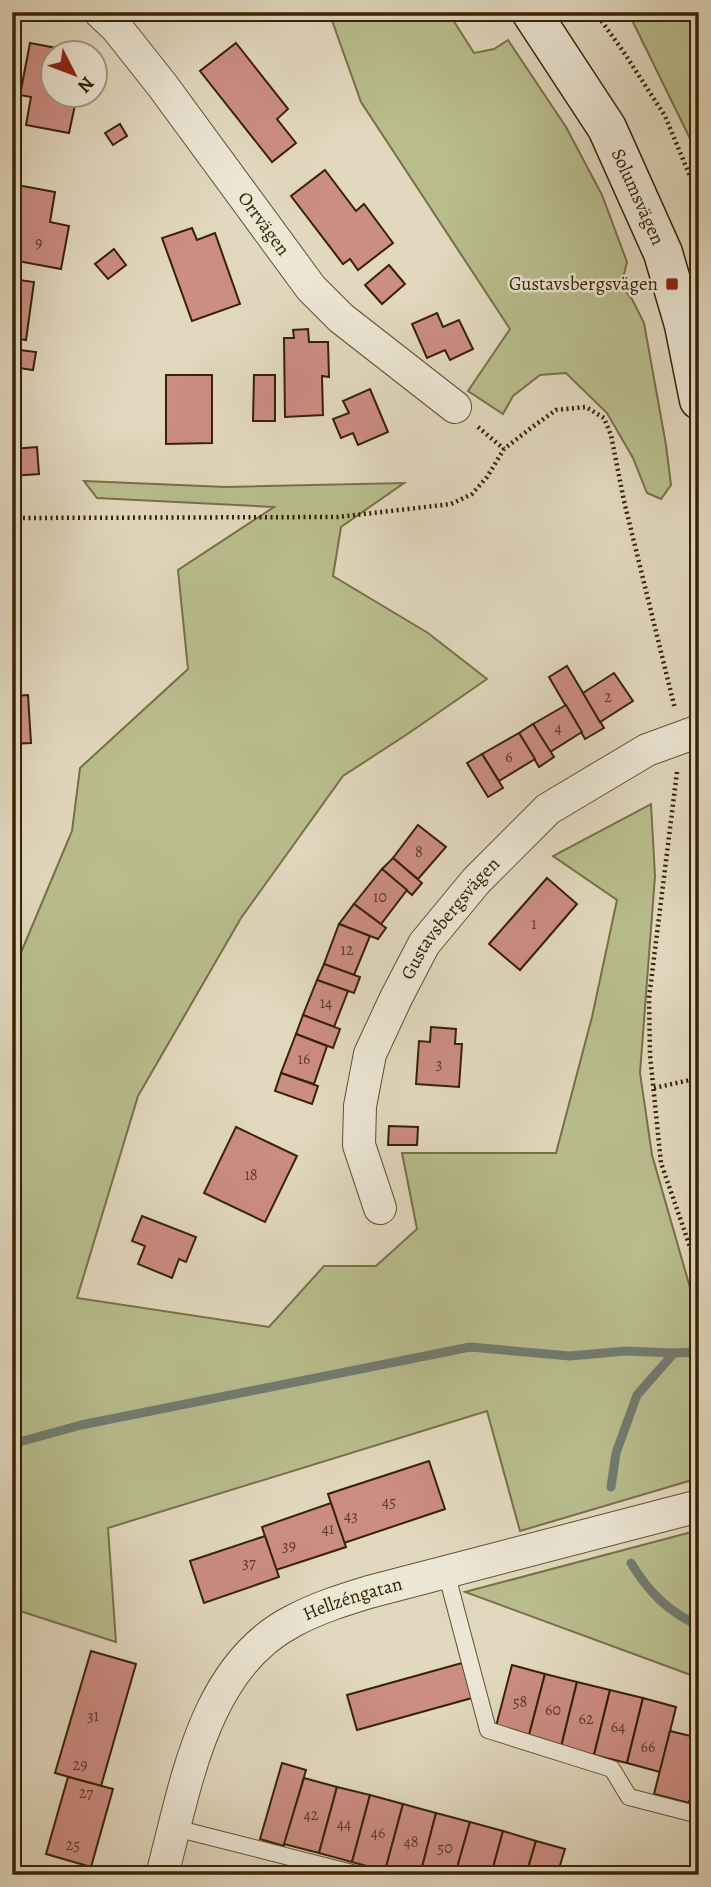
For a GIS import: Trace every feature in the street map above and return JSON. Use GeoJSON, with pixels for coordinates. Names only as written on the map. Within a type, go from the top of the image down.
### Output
{"type":"FeatureCollection","features":[{"type":"Feature","properties":{"kind":"main road","name":"Solumsvägen"},"geometry":{"type":"LineString","coordinates":[[531,12],[607,128],[663,253],[684,326],[699,400]]}},
{"type":"Feature","properties":{"kind":"street","name":"Orrvägen"},"geometry":{"type":"LineString","coordinates":[[100,12],[116,27],[162,85],[311,288],[341,318],[455,407]]}},
{"type":"Feature","properties":{"kind":"street","name":"Gustavsbergsvägen"},"geometry":{"type":"LineString","coordinates":[[380,1208],[359,1145],[360,1106],[370,1054],[424,944],[476,881],[548,809],[688,726]]}},
{"type":"Feature","properties":{"kind":"street","name":"Hellzéngatan"},"geometry":{"type":"LineString","coordinates":[[162,1875],[196,1749],[216,1702],[235,1669],[260,1643],[291,1622],[328,1605],[369,1592],[699,1506]]}},
{"type":"Feature","properties":{"kind":"lane"},"geometry":{"type":"LineString","coordinates":[[446,1572],[488,1730],[612,1769],[629,1797],[699,1815]]}},
{"type":"Feature","properties":{"kind":"lane"},"geometry":{"type":"LineString","coordinates":[[175,1828],[360,1875]]}},
{"type":"Feature","properties":{"kind":"path"},"geometry":{"type":"LineString","coordinates":[[595,12],[624,51],[665,116],[699,198]]}},
{"type":"Feature","properties":{"kind":"path"},"geometry":{"type":"LineString","coordinates":[[12,518],[338,517],[451,504],[472,494],[487,477],[504,449],[556,410],[586,407],[604,418],[611,435],[624,501],[688,726]]}},
{"type":"Feature","properties":{"kind":"path"},"geometry":{"type":"LineString","coordinates":[[678,765],[649,998],[650,1055],[661,1163],[699,1273]]}},
{"type":"Feature","properties":{"kind":"path"},"geometry":{"type":"LineString","coordinates":[[654,1088],[699,1079]]}},
{"type":"Feature","properties":{"kind":"green space"},"geometry":{"type":"Polygon","coordinates":[[[329,12],[448,12],[474,53],[494,49],[508,40],[566,127],[602,195],[627,262],[621,286],[632,299],[644,323],[666,445],[671,485],[661,499],[647,493],[633,458],[607,413],[566,373],[540,375],[513,396],[503,414],[468,391],[510,329],[361,102],[329,12]]]}},
{"type":"Feature","properties":{"kind":"green space"},"geometry":{"type":"Polygon","coordinates":[[[626,12],[699,12],[699,157],[632,20],[626,12]]]}},
{"type":"Feature","properties":{"kind":"green space"},"geometry":{"type":"Polygon","coordinates":[[[84,481],[226,487],[404,483],[341,527],[333,576],[428,633],[487,679],[343,776],[241,918],[138,1096],[77,1298],[269,1327],[324,1266],[376,1266],[417,1229],[402,1153],[556,1153],[592,1017],[617,900],[553,856],[651,804],[655,876],[640,1073],[652,1155],[699,1319],[699,1478],[520,1531],[487,1411],[108,1528],[116,1642],[17,1610],[12,1624],[12,974],[72,831],[80,768],[188,669],[178,570],[274,507],[97,498],[84,481]]]}},
{"type":"Feature","properties":{"kind":"green space"},"geometry":{"type":"Polygon","coordinates":[[[699,1530],[699,1678],[465,1592],[699,1530]]]}},
{"type":"Feature","properties":{"kind":"building"},"geometry":{"type":"Polygon","coordinates":[[[186,12],[204,12],[188,18],[186,12]]]}},
{"type":"Feature","properties":{"kind":"building"},"geometry":{"type":"Polygon","coordinates":[[[30,43],[38,45],[38,108],[74,108],[69,133],[26,125],[31,97],[20,95],[30,43]]]}},
{"type":"Feature","properties":{"kind":"building"},"geometry":{"type":"Polygon","coordinates":[[[236,43],[288,109],[277,119],[296,143],[272,162],[200,71],[236,43]]]}},
{"type":"Feature","properties":{"kind":"building"},"geometry":{"type":"Polygon","coordinates":[[[120,124],[127,136],[113,145],[105,133],[120,124]]]}},
{"type":"Feature","properties":{"kind":"building"},"geometry":{"type":"Polygon","coordinates":[[[325,170],[356,211],[364,204],[393,243],[358,270],[350,259],[343,264],[291,196],[325,170]]]}},
{"type":"Feature","properties":{"kind":"building"},"geometry":{"type":"Polygon","coordinates":[[[17,185],[55,192],[50,222],[69,226],[61,269],[12,260],[12,214],[17,185]]]}},
{"type":"Feature","properties":{"kind":"building"},"geometry":{"type":"Polygon","coordinates":[[[192,228],[197,240],[215,233],[240,304],[192,321],[162,238],[192,228]]]}},
{"type":"Feature","properties":{"kind":"building"},"geometry":{"type":"Polygon","coordinates":[[[114,249],[126,265],[108,279],[95,264],[114,249]]]}},
{"type":"Feature","properties":{"kind":"building"},"geometry":{"type":"Polygon","coordinates":[[[389,265],[405,284],[382,304],[365,285],[389,265]]]}},
{"type":"Feature","properties":{"kind":"building"},"geometry":{"type":"Polygon","coordinates":[[[12,279],[34,282],[26,340],[12,338],[12,279]]]}},
{"type":"Feature","properties":{"kind":"building"},"geometry":{"type":"Polygon","coordinates":[[[437,313],[443,327],[459,320],[473,349],[450,360],[445,350],[427,358],[412,324],[437,313]]]}},
{"type":"Feature","properties":{"kind":"building"},"geometry":{"type":"Polygon","coordinates":[[[308,329],[309,342],[328,342],[329,377],[322,376],[323,415],[285,417],[284,338],[294,338],[293,330],[308,329]]]}},
{"type":"Feature","properties":{"kind":"building"},"geometry":{"type":"Polygon","coordinates":[[[12,349],[36,352],[33,370],[12,367],[12,349]]]}},
{"type":"Feature","properties":{"kind":"building"},"geometry":{"type":"Polygon","coordinates":[[[166,375],[212,375],[212,443],[166,444],[166,375]]]}},
{"type":"Feature","properties":{"kind":"building"},"geometry":{"type":"Polygon","coordinates":[[[254,375],[275,375],[275,421],[253,421],[254,375]]]}},
{"type":"Feature","properties":{"kind":"building"},"geometry":{"type":"Polygon","coordinates":[[[370,389],[388,432],[358,445],[353,433],[341,438],[333,419],[349,413],[343,401],[370,389]]]}},
{"type":"Feature","properties":{"kind":"building"},"geometry":{"type":"Polygon","coordinates":[[[37,447],[39,474],[12,476],[12,449],[37,447]]]}},
{"type":"Feature","properties":{"kind":"building"},"geometry":{"type":"Polygon","coordinates":[[[567,666],[604,728],[585,739],[549,677],[567,666]]]}},
{"type":"Feature","properties":{"kind":"building"},"geometry":{"type":"Polygon","coordinates":[[[614,673],[633,701],[600,722],[583,693],[614,673]]]}},
{"type":"Feature","properties":{"kind":"building"},"geometry":{"type":"Polygon","coordinates":[[[28,695],[31,743],[12,744],[12,696],[28,695]]]}},
{"type":"Feature","properties":{"kind":"building"},"geometry":{"type":"Polygon","coordinates":[[[566,705],[582,732],[550,752],[533,724],[566,705]]]}},
{"type":"Feature","properties":{"kind":"building"},"geometry":{"type":"Polygon","coordinates":[[[533,724],[554,757],[539,767],[519,733],[533,724]]]}},
{"type":"Feature","properties":{"kind":"building"},"geometry":{"type":"Polygon","coordinates":[[[519,733],[535,759],[499,781],[482,754],[519,733]]]}},
{"type":"Feature","properties":{"kind":"building"},"geometry":{"type":"Polygon","coordinates":[[[482,754],[503,788],[488,797],[467,763],[482,754]]]}},
{"type":"Feature","properties":{"kind":"building"},"geometry":{"type":"Polygon","coordinates":[[[418,825],[446,847],[418,879],[393,858],[418,825]]]}},
{"type":"Feature","properties":{"kind":"building"},"geometry":{"type":"Polygon","coordinates":[[[393,858],[422,883],[412,895],[382,869],[393,858]]]}},
{"type":"Feature","properties":{"kind":"building"},"geometry":{"type":"Polygon","coordinates":[[[382,869],[407,890],[381,924],[354,904],[382,869]]]}},
{"type":"Feature","properties":{"kind":"building"},"geometry":{"type":"Polygon","coordinates":[[[547,878],[577,904],[520,970],[489,944],[547,878]]]}},
{"type":"Feature","properties":{"kind":"building"},"geometry":{"type":"Polygon","coordinates":[[[354,904],[386,928],[378,939],[339,924],[354,904]]]}},
{"type":"Feature","properties":{"kind":"building"},"geometry":{"type":"Polygon","coordinates":[[[339,924],[370,936],[354,975],[324,964],[339,924]]]}},
{"type":"Feature","properties":{"kind":"building"},"geometry":{"type":"Polygon","coordinates":[[[324,964],[360,977],[354,993],[317,980],[324,964]]]}},
{"type":"Feature","properties":{"kind":"building"},"geometry":{"type":"Polygon","coordinates":[[[317,980],[348,991],[334,1027],[303,1015],[317,980]]]}},
{"type":"Feature","properties":{"kind":"building"},"geometry":{"type":"Polygon","coordinates":[[[303,1015],[340,1029],[333,1048],[296,1034],[303,1015]]]}},
{"type":"Feature","properties":{"kind":"building"},"geometry":{"type":"Polygon","coordinates":[[[431,1027],[456,1029],[455,1044],[462,1044],[459,1087],[416,1084],[419,1041],[430,1042],[431,1027]]]}},
{"type":"Feature","properties":{"kind":"building"},"geometry":{"type":"Polygon","coordinates":[[[296,1034],[327,1046],[314,1084],[281,1073],[296,1034]]]}},
{"type":"Feature","properties":{"kind":"building"},"geometry":{"type":"Polygon","coordinates":[[[281,1073],[318,1086],[312,1104],[275,1091],[281,1073]]]}},
{"type":"Feature","properties":{"kind":"building"},"geometry":{"type":"Polygon","coordinates":[[[389,1126],[418,1127],[417,1145],[388,1145],[389,1126]]]}},
{"type":"Feature","properties":{"kind":"building"},"geometry":{"type":"Polygon","coordinates":[[[236,1127],[297,1156],[265,1222],[204,1193],[236,1127]]]}},
{"type":"Feature","properties":{"kind":"building"},"geometry":{"type":"Polygon","coordinates":[[[142,1216],[196,1237],[186,1262],[179,1259],[172,1278],[138,1264],[145,1246],[132,1241],[142,1216]]]}},
{"type":"Feature","properties":{"kind":"building"},"geometry":{"type":"Polygon","coordinates":[[[429,1461],[445,1509],[344,1543],[328,1494],[429,1461]]]}},
{"type":"Feature","properties":{"kind":"building"},"geometry":{"type":"Polygon","coordinates":[[[331,1503],[346,1547],[276,1570],[262,1527],[331,1503]]]}},
{"type":"Feature","properties":{"kind":"building"},"geometry":{"type":"Polygon","coordinates":[[[265,1536],[279,1577],[204,1603],[190,1561],[265,1536]]]}},
{"type":"Feature","properties":{"kind":"building"},"geometry":{"type":"Polygon","coordinates":[[[91,1651],[136,1664],[101,1786],[55,1773],[91,1651]]]}},
{"type":"Feature","properties":{"kind":"building"},"geometry":{"type":"Polygon","coordinates":[[[462,1663],[472,1698],[357,1730],[347,1695],[462,1663]]]}},
{"type":"Feature","properties":{"kind":"building"},"geometry":{"type":"Polygon","coordinates":[[[512,1665],[545,1674],[528,1739],[495,1730],[512,1665]]]}},
{"type":"Feature","properties":{"kind":"building"},"geometry":{"type":"Polygon","coordinates":[[[545,1674],[577,1682],[561,1747],[528,1739],[545,1674]]]}},
{"type":"Feature","properties":{"kind":"building"},"geometry":{"type":"Polygon","coordinates":[[[577,1682],[610,1690],[594,1755],[561,1747],[577,1682]]]}},
{"type":"Feature","properties":{"kind":"building"},"geometry":{"type":"Polygon","coordinates":[[[610,1690],[643,1698],[627,1763],[594,1755],[610,1690]]]}},
{"type":"Feature","properties":{"kind":"building"},"geometry":{"type":"Polygon","coordinates":[[[643,1698],[676,1707],[660,1772],[627,1763],[643,1698]]]}},
{"type":"Feature","properties":{"kind":"building"},"geometry":{"type":"Polygon","coordinates":[[[670,1731],[699,1738],[699,1765],[689,1803],[654,1794],[670,1731]]]}},
{"type":"Feature","properties":{"kind":"building"},"geometry":{"type":"Polygon","coordinates":[[[282,1763],[306,1770],[284,1846],[260,1839],[282,1763]]]}},
{"type":"Feature","properties":{"kind":"building"},"geometry":{"type":"Polygon","coordinates":[[[699,1765],[699,1805],[689,1803],[699,1765]]]}},
{"type":"Feature","properties":{"kind":"building"},"geometry":{"type":"Polygon","coordinates":[[[68,1777],[113,1789],[91,1867],[46,1854],[68,1777]]]}},
{"type":"Feature","properties":{"kind":"building"},"geometry":{"type":"Polygon","coordinates":[[[304,1778],[337,1787],[319,1853],[284,1844],[304,1778]]]}},
{"type":"Feature","properties":{"kind":"building"},"geometry":{"type":"Polygon","coordinates":[[[337,1787],[370,1795],[352,1862],[319,1853],[337,1787]]]}},
{"type":"Feature","properties":{"kind":"building"},"geometry":{"type":"Polygon","coordinates":[[[370,1795],[403,1804],[385,1871],[352,1862],[370,1795]]]}},
{"type":"Feature","properties":{"kind":"building"},"geometry":{"type":"Polygon","coordinates":[[[403,1804],[436,1813],[420,1875],[400,1875],[385,1871],[403,1804]]]}},
{"type":"Feature","properties":{"kind":"building"},"geometry":{"type":"Polygon","coordinates":[[[436,1813],[470,1822],[455,1875],[420,1875],[436,1813]]]}},
{"type":"Feature","properties":{"kind":"building"},"geometry":{"type":"Polygon","coordinates":[[[470,1822],[503,1831],[491,1875],[455,1875],[470,1822]]]}},
{"type":"Feature","properties":{"kind":"building"},"geometry":{"type":"Polygon","coordinates":[[[503,1831],[536,1841],[526,1875],[491,1875],[503,1831]]]}},
{"type":"Feature","properties":{"kind":"building"},"geometry":{"type":"Polygon","coordinates":[[[536,1841],[565,1849],[557,1875],[526,1875],[536,1841]]]}},
{"type":"Feature","properties":{"kind":"waterway"},"geometry":{"type":"LineString","coordinates":[[12,1444],[81,1425],[470,1347],[570,1356],[626,1351],[674,1353]]}},
{"type":"Feature","properties":{"kind":"waterway"},"geometry":{"type":"LineString","coordinates":[[611,1487],[616,1453],[637,1395],[674,1353],[699,1352]]}},
{"type":"Feature","properties":{"kind":"waterway"},"geometry":{"type":"LineString","coordinates":[[631,1563],[660,1600],[699,1626]]}},
{"type":"Feature","properties":{"kind":"place","name":"Gustavsbergsvägen"},"geometry":{"type":"Point","coordinates":[672,284]}}]}
